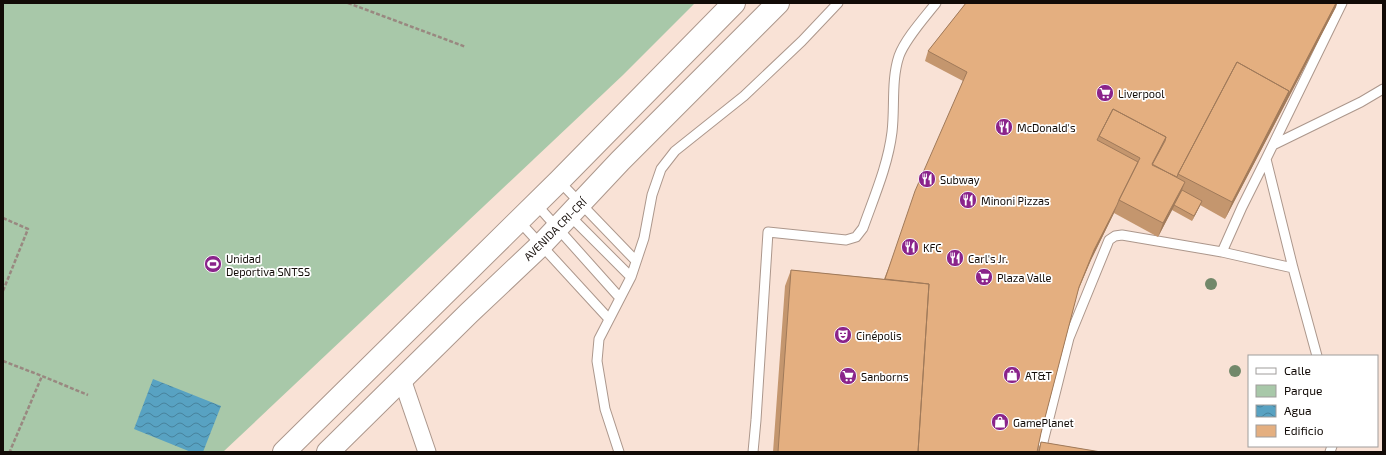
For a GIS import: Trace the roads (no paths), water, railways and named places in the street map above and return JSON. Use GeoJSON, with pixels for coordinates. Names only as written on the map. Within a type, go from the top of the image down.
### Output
{"type":"FeatureCollection","features":[{"type":"Feature","properties":{"kind":"main road"},"geometry":{"type":"LineString","coordinates":[[284,452],[519,221],[649,91],[734,3]]}},
{"type":"Feature","properties":{"kind":"main road","name":"AVENIDA CRI-CRÍ"},"geometry":{"type":"LineString","coordinates":[[328,452],[542,244],[620,162],[778,3]]}},
{"type":"Feature","properties":{"kind":"main road"},"geometry":{"type":"LineString","coordinates":[[620,162],[609,159],[608,151],[652,105],[649,91]]}},
{"type":"Feature","properties":{"kind":"street"},"geometry":{"type":"LineString","coordinates":[[402,379],[428,452]]}},
{"type":"Feature","properties":{"kind":"lane"},"geometry":{"type":"LineString","coordinates":[[619,452],[605,409],[597,361],[599,339],[631,277],[644,238],[652,195],[661,169],[675,151],[744,96],[802,41],[838,3]]}},
{"type":"Feature","properties":{"kind":"lane"},"geometry":{"type":"LineString","coordinates":[[753,452],[768,232],[846,240],[856,237],[863,228],[888,154],[892,130],[895,78],[899,56],[907,42],[936,3]]}},
{"type":"Feature","properties":{"kind":"lane"},"geometry":{"type":"LineString","coordinates":[[1222,252],[1242,207],[1342,3]]}},
{"type":"Feature","properties":{"kind":"lane"},"geometry":{"type":"LineString","coordinates":[[1273,145],[1362,102],[1383,89]]}},
{"type":"Feature","properties":{"kind":"lane"},"geometry":{"type":"LineString","coordinates":[[1266,159],[1317,355]]}},
{"type":"Feature","properties":{"kind":"lane"},"geometry":{"type":"LineString","coordinates":[[559,181],[569,216],[620,298]]}},
{"type":"Feature","properties":{"kind":"lane"},"geometry":{"type":"LineString","coordinates":[[536,204],[569,216],[636,261]]}},
{"type":"Feature","properties":{"kind":"lane"},"geometry":{"type":"LineString","coordinates":[[569,216],[631,277]]}},
{"type":"Feature","properties":{"kind":"lane"},"geometry":{"type":"LineString","coordinates":[[519,221],[542,244],[609,319]]}},
{"type":"Feature","properties":{"kind":"lane"},"geometry":{"type":"LineString","coordinates":[[1047,452],[1044,450],[1043,442],[1068,338],[1109,240],[1115,236],[1122,235],[1222,252],[1293,268]]}},
{"type":"Feature","properties":{"kind":"water"},"geometry":{"type":"Polygon","coordinates":[[[153,379],[221,406],[203,452],[191,452],[134,429],[153,379]]]}},
{"type":"Feature","properties":{"kind":"place","name":"Liverpool"},"geometry":{"type":"Point","coordinates":[1105,93]}},
{"type":"Feature","properties":{"kind":"place","name":"McDonald's"},"geometry":{"type":"Point","coordinates":[1004,127]}},
{"type":"Feature","properties":{"kind":"place","name":"Subway"},"geometry":{"type":"Point","coordinates":[927,179]}},
{"type":"Feature","properties":{"kind":"place","name":"Minoni Pizzas"},"geometry":{"type":"Point","coordinates":[968,200]}},
{"type":"Feature","properties":{"kind":"place","name":"KFC"},"geometry":{"type":"Point","coordinates":[910,247]}},
{"type":"Feature","properties":{"kind":"place","name":"Carl's Jr."},"geometry":{"type":"Point","coordinates":[955,258]}},
{"type":"Feature","properties":{"kind":"place","name":"Unidad Deportiva SNTSS"},"geometry":{"type":"Point","coordinates":[213,264]}},
{"type":"Feature","properties":{"kind":"place","name":"Plaza Valle"},"geometry":{"type":"Point","coordinates":[984,277]}},
{"type":"Feature","properties":{"kind":"place","name":"Cinépolis"},"geometry":{"type":"Point","coordinates":[843,335]}},
{"type":"Feature","properties":{"kind":"place","name":"AT&T"},"geometry":{"type":"Point","coordinates":[1012,375]}},
{"type":"Feature","properties":{"kind":"place","name":"Sanborns"},"geometry":{"type":"Point","coordinates":[848,376]}},
{"type":"Feature","properties":{"kind":"place","name":"GamePlanet"},"geometry":{"type":"Point","coordinates":[1000,422]}}]}
